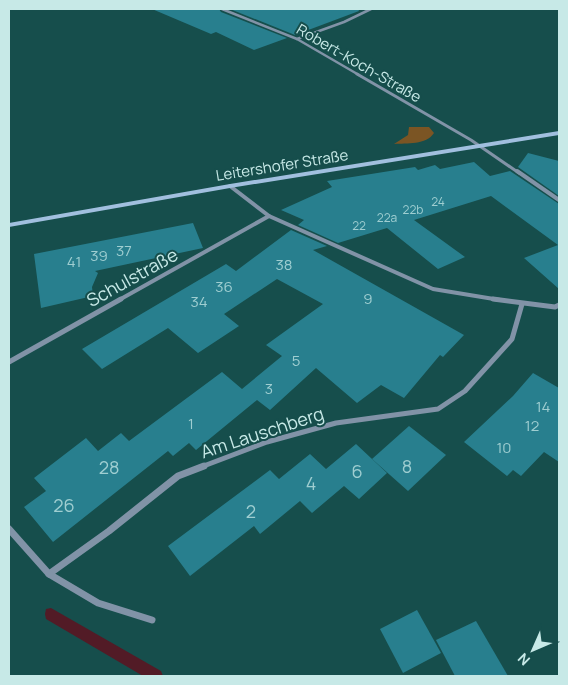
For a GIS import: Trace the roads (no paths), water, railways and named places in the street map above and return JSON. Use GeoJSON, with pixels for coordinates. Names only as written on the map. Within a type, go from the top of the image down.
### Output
{"type":"FeatureCollection","features":[{"type":"Feature","properties":{"kind":"street","name":"Robert-Koch-Straße"},"geometry":{"type":"LineString","coordinates":[[222,9],[297,39],[481,147],[559,200]]}},
{"type":"Feature","properties":{"kind":"street"},"geometry":{"type":"LineString","coordinates":[[297,39],[344,22],[371,9]]}},
{"type":"Feature","properties":{"kind":"street","name":"Leitershofer Straße"},"geometry":{"type":"LineString","coordinates":[[9,225],[230,186],[559,133]]}},
{"type":"Feature","properties":{"kind":"street"},"geometry":{"type":"LineString","coordinates":[[230,186],[269,216],[433,289],[522,304],[555,307],[559,305]]}},
{"type":"Feature","properties":{"kind":"street","name":"Schulstraße"},"geometry":{"type":"LineString","coordinates":[[9,362],[269,216]]}},
{"type":"Feature","properties":{"kind":"street","name":"Am Lauschberg"},"geometry":{"type":"LineString","coordinates":[[49,574],[109,531],[178,476],[267,442],[336,423],[381,419],[438,410],[465,391],[512,339],[522,304]]}},
{"type":"Feature","properties":{"kind":"street"},"geometry":{"type":"LineString","coordinates":[[9,529],[49,574],[98,603],[152,620]]}},
{"type":"Feature","properties":{"kind":"waterway"},"geometry":{"type":"LineString","coordinates":[[51,614],[156,676]]}}]}
